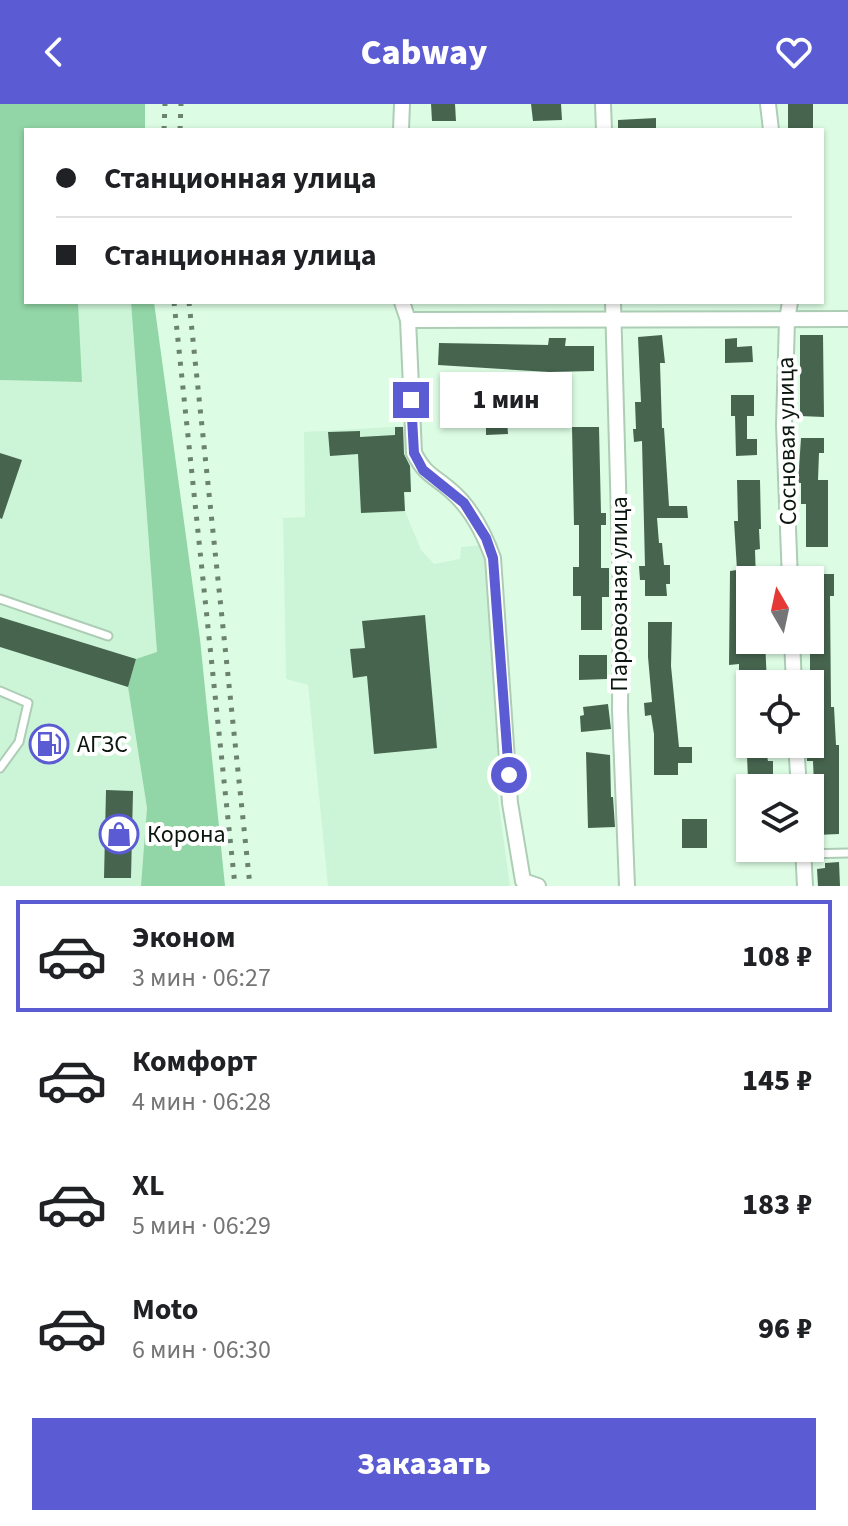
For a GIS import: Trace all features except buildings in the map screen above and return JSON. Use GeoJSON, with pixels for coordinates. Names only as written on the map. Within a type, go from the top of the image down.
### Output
{"type":"FeatureCollection","features":[{"type":"Feature","properties":{"kind":"street"},"geometry":{"type":"LineString","coordinates":[[401,128],[402,104]]}},
{"type":"Feature","properties":{"kind":"street"},"geometry":{"type":"LineString","coordinates":[[603,104],[604,128]]}},
{"type":"Feature","properties":{"kind":"street"},"geometry":{"type":"LineString","coordinates":[[768,104],[771,128]]}},
{"type":"Feature","properties":{"kind":"street"},"geometry":{"type":"LineString","coordinates":[[403,304],[408,320],[414,453],[423,470],[464,503],[486,538],[493,558],[510,803],[523,881],[538,886]]}},
{"type":"Feature","properties":{"kind":"street","name":"Паровозная улица"},"geometry":{"type":"LineString","coordinates":[[613,304],[621,591],[620,710],[627,886]]}},
{"type":"Feature","properties":{"kind":"street","name":"Сосновая улица"},"geometry":{"type":"LineString","coordinates":[[789,566],[784,425],[790,304]]}},
{"type":"Feature","properties":{"kind":"street"},"geometry":{"type":"LineString","coordinates":[[408,320],[848,319]]}},
{"type":"Feature","properties":{"kind":"street"},"geometry":{"type":"LineString","coordinates":[[804,862],[805,886]]}},
{"type":"Feature","properties":{"kind":"lane"},"geometry":{"type":"LineString","coordinates":[[0,599],[108,636]]}},
{"type":"Feature","properties":{"kind":"lane"},"geometry":{"type":"LineString","coordinates":[[0,691],[28,703],[19,742],[0,768]]}},
{"type":"Feature","properties":{"kind":"lane"},"geometry":{"type":"LineString","coordinates":[[824,852],[848,853]]}},
{"type":"Feature","properties":{"kind":"shaded area"},"geometry":{"type":"Polygon","coordinates":[[[0,104],[145,104],[145,128],[24,128],[24,304],[78,304],[82,382],[0,380],[0,104]]]}},
{"type":"Feature","properties":{"kind":"shaded area"},"geometry":{"type":"Polygon","coordinates":[[[78,304],[131,304],[157,652],[128,687],[147,808],[141,886],[0,886],[0,380],[81,382],[78,304]]]}},
{"type":"Feature","properties":{"kind":"shaded area"},"geometry":{"type":"Polygon","coordinates":[[[131,304],[154,304],[200,639],[225,886],[141,886],[147,808],[128,687],[136,659],[157,652],[131,304]]]}},
{"type":"Feature","properties":{"kind":"shaded area"},"geometry":{"type":"Polygon","coordinates":[[[408,426],[411,492],[405,493],[405,511],[421,550],[434,564],[460,559],[461,547],[482,545],[489,566],[507,788],[497,791],[510,886],[328,886],[308,685],[286,679],[283,518],[305,517],[304,432],[408,426]]]}},
{"type":"Feature","properties":{"kind":"railway"},"geometry":{"type":"LineString","coordinates":[[164,128],[165,104]]}},
{"type":"Feature","properties":{"kind":"railway"},"geometry":{"type":"LineString","coordinates":[[180,128],[181,104]]}},
{"type":"Feature","properties":{"kind":"railway"},"geometry":{"type":"LineString","coordinates":[[174,304],[235,886]]}},
{"type":"Feature","properties":{"kind":"railway"},"geometry":{"type":"LineString","coordinates":[[189,304],[250,886]]}},
{"type":"Feature","properties":{"kind":"place","name":"АГЗС"},"geometry":{"type":"Point","coordinates":[49,744]}},
{"type":"Feature","properties":{"kind":"place","name":"Корона"},"geometry":{"type":"Point","coordinates":[119,834]}},
{"type":"Feature","properties":{"kind":"route"},"geometry":{"type":"LineString","coordinates":[[411,400],[414,453],[423,470],[464,503],[486,538],[493,558],[509,775]]}}]}
